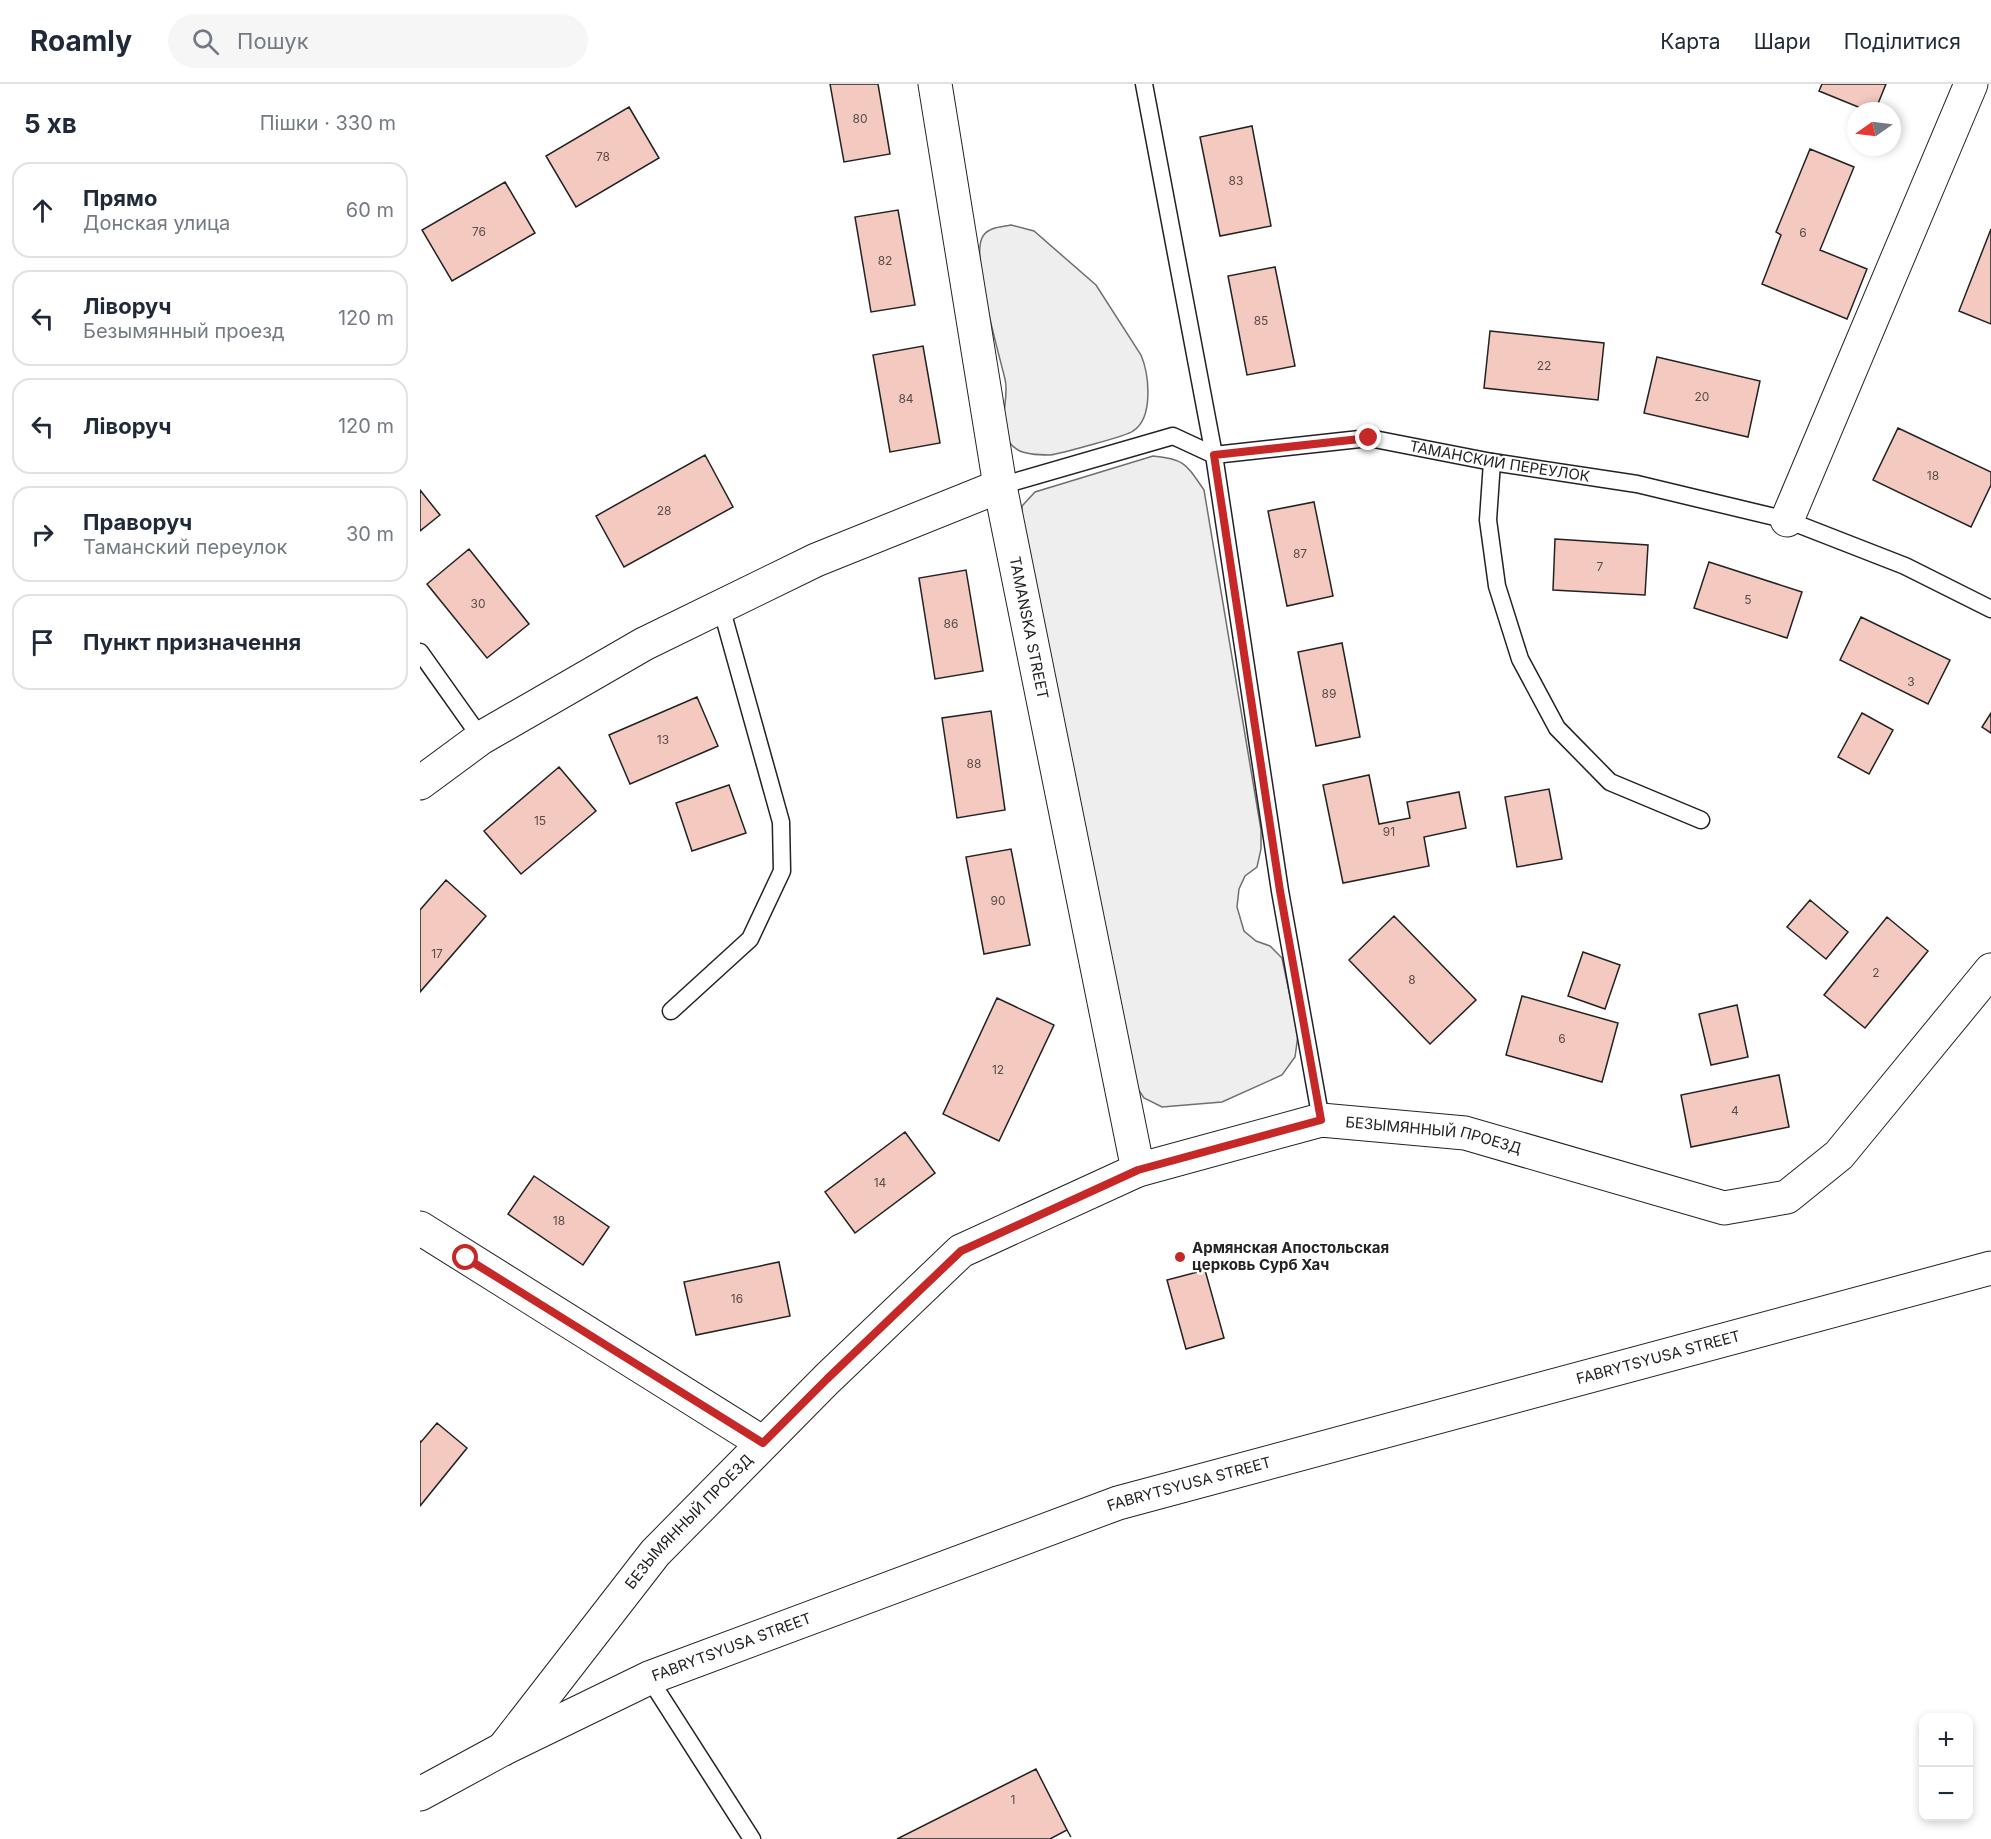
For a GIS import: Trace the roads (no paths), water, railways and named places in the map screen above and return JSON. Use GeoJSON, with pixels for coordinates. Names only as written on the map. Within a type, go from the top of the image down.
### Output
{"type":"FeatureCollection","features":[{"type":"Feature","properties":{"kind":"street","name":"TAMANSKA STREET"},"geometry":{"type":"LineString","coordinates":[[936,84],[1000,486],[1138,1170]]}},
{"type":"Feature","properties":{"kind":"street"},"geometry":{"type":"LineString","coordinates":[[1786,520],[1971,84]]}},
{"type":"Feature","properties":{"kind":"street"},"geometry":{"type":"LineString","coordinates":[[420,783],[481,738],[644,644],[816,560],[1000,486]]}},
{"type":"Feature","properties":{"kind":"street","name":"БЕЗЫМЯННЫЙ ПРОЕЗД"},"geometry":{"type":"LineString","coordinates":[[503,1749],[655,1553],[827,1379],[961,1251],[1138,1170],[1321,1120],[1465,1133],[1724,1208],[1787,1197],[1839,1155],[1991,970]]}},
{"type":"Feature","properties":{"kind":"street"},"geometry":{"type":"LineString","coordinates":[[420,1228],[763,1443]]}},
{"type":"Feature","properties":{"kind":"street","name":"FABRYTSYUSA STREET"},"geometry":{"type":"LineString","coordinates":[[420,1794],[503,1749],[649,1678],[1118,1503],[1991,1268]]}},
{"type":"Feature","properties":{"kind":"lane"},"geometry":{"type":"LineString","coordinates":[[1144,84],[1214,455],[1280,891],[1321,1120]]}},
{"type":"Feature","properties":{"kind":"lane"},"geometry":{"type":"LineString","coordinates":[[1000,486],[1173,436],[1214,455]]}},
{"type":"Feature","properties":{"kind":"lane","name":"ТАМАНСКИЙ ПЕРЕУЛОК"},"geometry":{"type":"LineString","coordinates":[[1214,455],[1369,438],[1492,462],[1637,484],[1786,520],[1905,566],[1991,609]]}},
{"type":"Feature","properties":{"kind":"lane"},"geometry":{"type":"LineString","coordinates":[[1492,462],[1488,520],[1497,586],[1520,659],[1557,728],[1610,782],[1701,820]]}},
{"type":"Feature","properties":{"kind":"lane"},"geometry":{"type":"LineString","coordinates":[[671,1011],[750,939],[782,871],[781,822],[721,607]]}},
{"type":"Feature","properties":{"kind":"lane"},"geometry":{"type":"LineString","coordinates":[[420,652],[481,738]]}},
{"type":"Feature","properties":{"kind":"lane"},"geometry":{"type":"LineString","coordinates":[[649,1678],[752,1839]]}},
{"type":"Feature","properties":{"kind":"place","name":"Армянская Апостольская церковь Сурб Хач"},"geometry":{"type":"Point","coordinates":[1180,1257]}}]}
